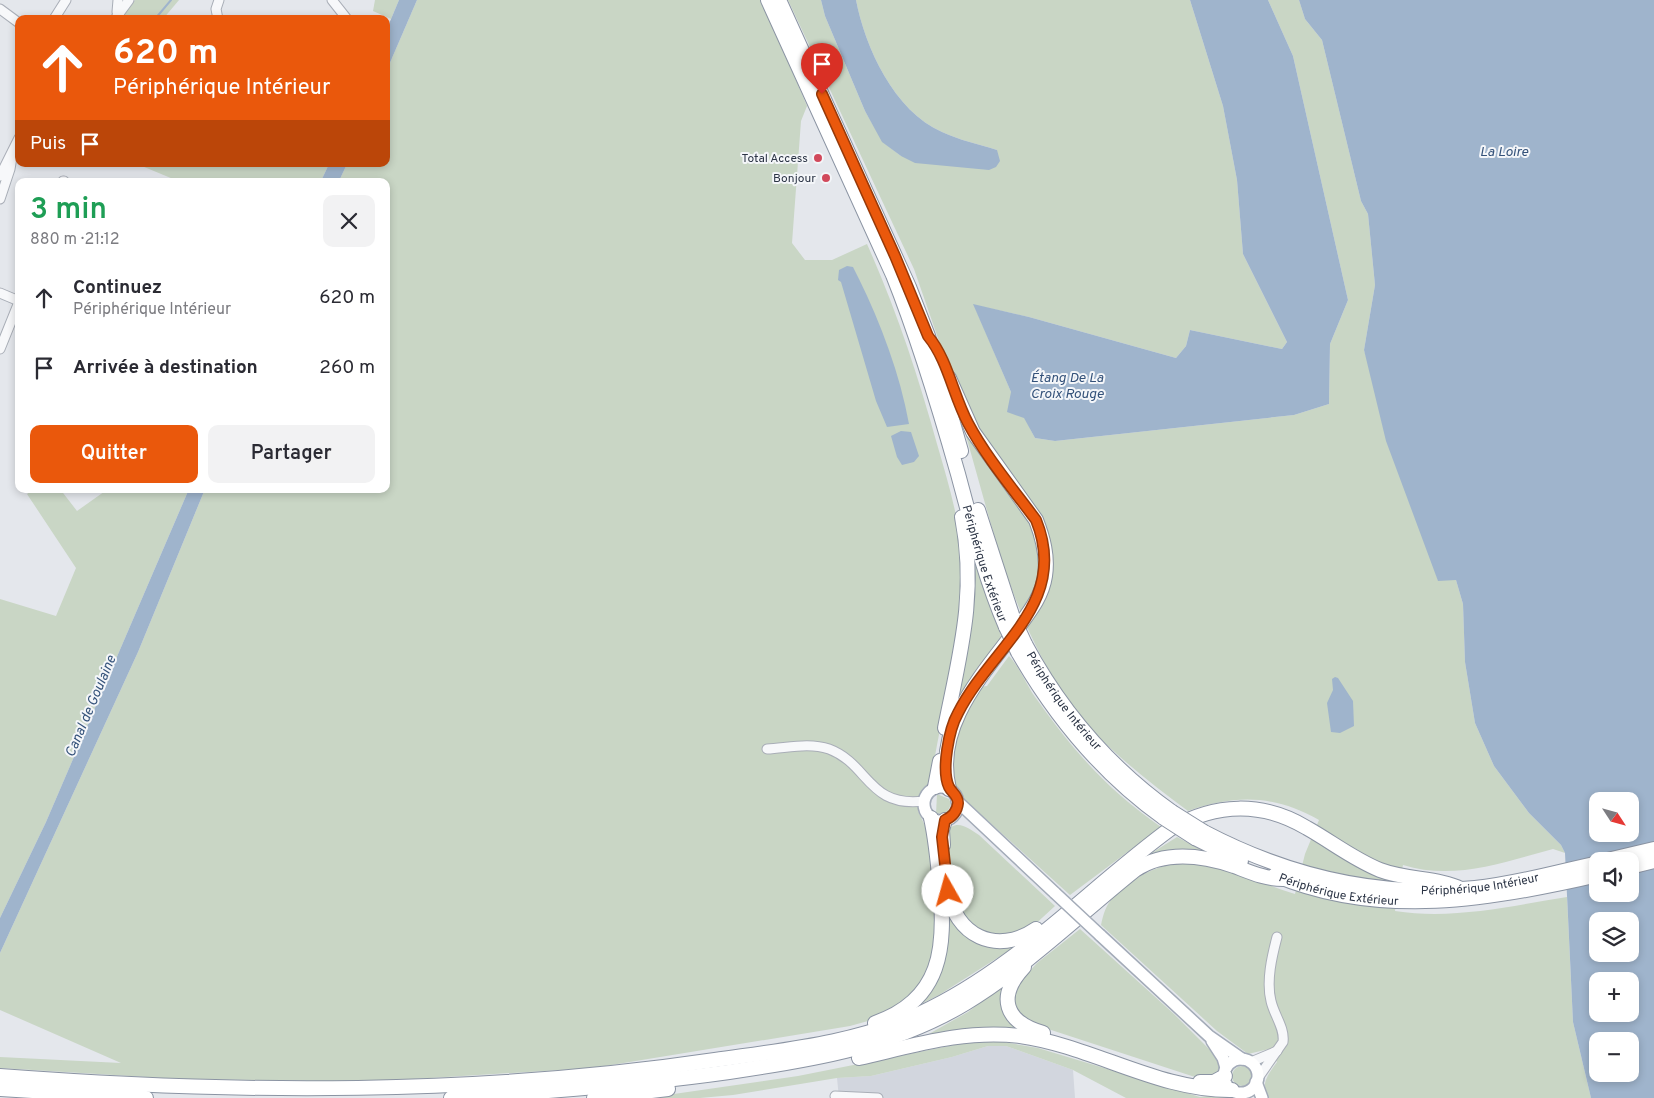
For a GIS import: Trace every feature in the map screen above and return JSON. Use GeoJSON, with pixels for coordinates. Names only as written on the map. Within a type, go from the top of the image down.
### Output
{"type":"FeatureCollection","features":[{"type":"Feature","properties":{"kind":"highway","name":"Périphérique Extérieur"},"geometry":{"type":"LineString","coordinates":[[768,0],[904,302],[925,362],[987,575],[1009,622]]}},
{"type":"Feature","properties":{"kind":"highway","name":"Périphérique Intérieur"},"geometry":{"type":"LineString","coordinates":[[779,0],[895,256],[928,336],[1009,622],[1021,648]]}},
{"type":"Feature","properties":{"kind":"highway"},"geometry":{"type":"LineString","coordinates":[[928,336],[936,346],[962,412],[972,432],[1036,520],[1043,537],[1046,555],[1045,576],[1034,606],[970,693],[957,715],[950,735],[942,788]]}},
{"type":"Feature","properties":{"kind":"highway"},"geometry":{"type":"LineString","coordinates":[[942,788],[943,737],[963,640],[969,596],[964,528],[950,467],[953,456]]}},
{"type":"Feature","properties":{"kind":"highway","name":"Périphérique Extérieur"},"geometry":{"type":"LineString","coordinates":[[1021,648],[1049,704],[1091,756],[1124,787],[1200,835],[1283,879],[1341,894],[1408,890],[1468,900],[1550,880]]}},
{"type":"Feature","properties":{"kind":"highway"},"geometry":{"type":"LineString","coordinates":[[452,1098],[649,1082],[776,1065],[873,1045],[908,1033],[966,1003],[1024,961],[1152,842],[1183,821],[1216,809],[1239,807],[1257,809],[1296,821],[1408,890]]}},
{"type":"Feature","properties":{"kind":"highway"},"geometry":{"type":"LineString","coordinates":[[943,817],[942,837],[952,907],[961,922],[983,938],[1000,942],[1024,937],[1087,902]]}},
{"type":"Feature","properties":{"kind":"highway"},"geometry":{"type":"LineString","coordinates":[[823,1042],[832,1035],[878,1022],[900,1011],[918,996],[932,976],[940,955],[944,921],[936,845],[943,817]]}},
{"type":"Feature","properties":{"kind":"highway"},"geometry":{"type":"LineString","coordinates":[[1639,853],[1654,849]]}},
{"type":"Feature","properties":{"kind":"highway"},"geometry":{"type":"LineString","coordinates":[[0,1076],[265,1089],[442,1086],[628,1072],[762,1053],[849,1038],[894,1025],[960,994],[1087,902],[1135,870],[1164,858],[1188,857],[1207,859],[1267,870]]}},
{"type":"Feature","properties":{"kind":"highway"},"geometry":{"type":"LineString","coordinates":[[1639,865],[1654,861]]}},
{"type":"Feature","properties":{"kind":"highway"},"geometry":{"type":"LineString","coordinates":[[1550,880],[1589,866]]}},
{"type":"Feature","properties":{"kind":"highway","name":"Périphérique Intérieur"},"geometry":{"type":"LineString","coordinates":[[1267,870],[1408,890],[1450,883],[1461,889],[1550,880]]}},
{"type":"Feature","properties":{"kind":"highway"},"geometry":{"type":"LineString","coordinates":[[1550,880],[1589,876]]}},
{"type":"Feature","properties":{"kind":"highway"},"geometry":{"type":"LineString","coordinates":[[1087,902],[1016,978],[1007,999],[1013,1017],[1031,1030],[1195,1081],[1214,1082],[1225,1072]]}},
{"type":"Feature","properties":{"kind":"highway"},"geometry":{"type":"LineString","coordinates":[[594,1098],[745,1079],[848,1060],[953,1037],[991,1034],[1020,1036],[1045,1042],[1198,1088],[1241,1093]]}},
{"type":"Feature","properties":{"kind":"highway"},"geometry":{"type":"LineString","coordinates":[[0,1089],[146,1098]]}},
{"type":"Feature","properties":{"kind":"main road"},"geometry":{"type":"LineString","coordinates":[[984,827],[943,817],[925,810],[924,801],[928,792],[942,788],[958,801],[1209,1036],[1256,1069],[1262,1098]]}},
{"type":"Feature","properties":{"kind":"main road"},"geometry":{"type":"LineString","coordinates":[[943,817],[958,801]]}},
{"type":"Feature","properties":{"kind":"main road"},"geometry":{"type":"LineString","coordinates":[[1209,1036],[1223,1058],[1225,1081],[1241,1093],[1251,1089],[1257,1080]]}},
{"type":"Feature","properties":{"kind":"main road"},"geometry":{"type":"LineString","coordinates":[[1225,1072],[1233,1061],[1247,1061]]}},
{"type":"Feature","properties":{"kind":"street"},"geometry":{"type":"LineString","coordinates":[[57,15],[66,0]]}},
{"type":"Feature","properties":{"kind":"street"},"geometry":{"type":"LineString","coordinates":[[117,15],[118,0]]}},
{"type":"Feature","properties":{"kind":"street"},"geometry":{"type":"LineString","coordinates":[[118,15],[129,0]]}},
{"type":"Feature","properties":{"kind":"street"},"geometry":{"type":"LineString","coordinates":[[217,15],[216,9],[219,0]]}},
{"type":"Feature","properties":{"kind":"street"},"geometry":{"type":"LineString","coordinates":[[332,0],[343,15]]}},
{"type":"Feature","properties":{"kind":"street"},"geometry":{"type":"LineString","coordinates":[[0,9],[15,20]]}},
{"type":"Feature","properties":{"kind":"street"},"geometry":{"type":"LineString","coordinates":[[0,176],[14,151]]}},
{"type":"Feature","properties":{"kind":"street"},"geometry":{"type":"LineString","coordinates":[[0,199],[14,151]]}},
{"type":"Feature","properties":{"kind":"street"},"geometry":{"type":"LineString","coordinates":[[0,293],[15,300]]}},
{"type":"Feature","properties":{"kind":"street"},"geometry":{"type":"LineString","coordinates":[[0,349],[15,312]]}},
{"type":"Feature","properties":{"kind":"street"},"geometry":{"type":"LineString","coordinates":[[766,749],[808,746],[827,749],[849,762],[869,784],[883,794],[900,800],[924,801]]}},
{"type":"Feature","properties":{"kind":"street"},"geometry":{"type":"LineString","coordinates":[[1257,1080],[1283,1042],[1284,1035],[1270,999],[1270,974],[1277,938]]}},
{"type":"Feature","properties":{"kind":"street"},"geometry":{"type":"LineString","coordinates":[[1247,1061],[1277,1051]]}},
{"type":"Feature","properties":{"kind":"street"},"geometry":{"type":"LineString","coordinates":[[835,1096],[878,1098]]}},
{"type":"Feature","properties":{"kind":"shaded area"},"geometry":{"type":"Polygon","coordinates":[[[988,1046],[1006,1046],[1073,1070],[1075,1098],[839,1098],[837,1078],[871,1076],[952,1057],[988,1046]]]}},
{"type":"Feature","properties":{"kind":"green space"},"geometry":{"type":"Polygon","coordinates":[[[135,0],[179,0],[166,15],[123,15],[135,0]]]}},
{"type":"Feature","properties":{"kind":"green space"},"geometry":{"type":"Polygon","coordinates":[[[375,0],[399,0],[391,19],[390,15],[382,15],[373,11],[375,0]]]}},
{"type":"Feature","properties":{"kind":"green space"},"geometry":{"type":"Polygon","coordinates":[[[417,0],[762,0],[807,106],[801,121],[792,243],[805,260],[832,260],[867,244],[888,293],[930,418],[960,536],[963,592],[958,640],[931,783],[920,796],[918,811],[928,832],[935,899],[955,896],[945,833],[953,826],[962,825],[979,835],[1055,906],[1030,929],[1016,936],[1013,948],[939,995],[911,1009],[850,1026],[593,1068],[382,1081],[321,1081],[179,1079],[0,1068],[0,1057],[121,1063],[0,1010],[0,953],[138,652],[203,493],[390,493],[390,178],[340,178],[346,167],[390,167],[390,63],[417,0]]]}},
{"type":"Feature","properties":{"kind":"green space"},"geometry":{"type":"Polygon","coordinates":[[[788,0],[821,0],[825,16],[865,111],[883,142],[901,156],[997,150],[942,132],[925,122],[910,109],[884,76],[866,38],[856,0],[1190,0],[1223,106],[1237,180],[1243,254],[1287,342],[1282,349],[1190,330],[1186,346],[1176,358],[1029,317],[974,305],[1011,392],[1035,438],[1055,441],[1294,415],[1329,404],[1330,344],[1348,300],[1293,56],[1268,0],[1299,0],[1305,19],[1322,40],[1361,201],[1368,214],[1375,285],[1364,350],[1438,580],[1456,580],[1463,604],[1465,662],[1475,723],[1494,766],[1529,813],[1561,845],[1565,853],[1553,849],[1497,864],[1460,870],[1441,871],[1403,865],[1395,911],[1438,914],[1460,913],[1567,897],[1573,1022],[1591,1098],[1267,1098],[1264,1088],[1265,1083],[1277,1062],[1269,1049],[1248,1054],[1217,1031],[1101,925],[1107,906],[1118,893],[1150,871],[1171,865],[1191,864],[1212,867],[1295,894],[1305,854],[1319,820],[1287,806],[1255,800],[1223,802],[1188,811],[1117,754],[1095,733],[1069,701],[1047,667],[1013,593],[966,436],[976,429],[958,396],[914,269],[788,0]]]}},
{"type":"Feature","properties":{"kind":"green space"},"geometry":{"type":"Polygon","coordinates":[[[144,167],[328,167],[322,178],[171,178],[144,167]]]}},
{"type":"Feature","properties":{"kind":"green space"},"geometry":{"type":"Polygon","coordinates":[[[63,493],[77,511],[102,493],[187,493],[46,822],[0,918],[0,599],[56,616],[76,568],[27,494],[63,493]]]}},
{"type":"Feature","properties":{"kind":"green space"},"geometry":{"type":"Polygon","coordinates":[[[973,555],[1003,642],[957,703],[955,702],[973,555]]]}},
{"type":"Feature","properties":{"kind":"green space"},"geometry":{"type":"Polygon","coordinates":[[[1009,656],[1034,696],[1079,754],[1109,785],[1161,827],[1070,895],[968,803],[957,789],[952,776],[952,750],[967,710],[978,687],[987,686],[1009,656]]]}},
{"type":"Feature","properties":{"kind":"green space"},"geometry":{"type":"Polygon","coordinates":[[[937,794],[949,799],[951,804],[947,813],[936,814],[937,794]]]}},
{"type":"Feature","properties":{"kind":"green space"},"geometry":{"type":"Polygon","coordinates":[[[1177,837],[1216,858],[1136,863],[1177,837]]]}},
{"type":"Feature","properties":{"kind":"green space"},"geometry":{"type":"Polygon","coordinates":[[[1080,929],[1174,1014],[1216,1056],[1221,1065],[1215,1074],[1201,1079],[1042,1027],[927,1038],[927,1035],[968,1012],[1006,982],[1016,986],[1037,963],[1080,929]]]}},
{"type":"Feature","properties":{"kind":"green space"},"geometry":{"type":"Polygon","coordinates":[[[998,1041],[1038,1048],[1200,1097],[1218,1095],[1231,1098],[1126,1098],[1073,1070],[1006,1046],[988,1046],[952,1057],[871,1076],[837,1078],[733,1095],[700,1098],[646,1098],[798,1076],[959,1044],[998,1041]]]}},
{"type":"Feature","properties":{"kind":"green space"},"geometry":{"type":"Polygon","coordinates":[[[1242,1066],[1249,1069],[1252,1076],[1249,1083],[1242,1086],[1235,1083],[1232,1076],[1235,1069],[1242,1066]]]}},
{"type":"Feature","properties":{"kind":"water"},"geometry":{"type":"Polygon","coordinates":[[[399,0],[417,0],[390,63],[390,21],[399,0]]]}},
{"type":"Feature","properties":{"kind":"water"},"geometry":{"type":"Polygon","coordinates":[[[821,0],[856,0],[866,38],[884,76],[896,93],[925,122],[942,132],[997,150],[1000,161],[996,167],[989,170],[915,163],[901,156],[882,142],[865,111],[825,16],[821,0]]]}},
{"type":"Feature","properties":{"kind":"water","name":"Étang De La Croix Rouge"},"geometry":{"type":"Polygon","coordinates":[[[1190,0],[1268,0],[1293,56],[1348,300],[1330,344],[1329,404],[1294,415],[1055,441],[1035,438],[1024,418],[1007,412],[1011,392],[973,304],[1029,317],[1176,358],[1186,346],[1190,330],[1282,349],[1287,342],[1243,254],[1237,180],[1223,106],[1190,0]]]}},
{"type":"Feature","properties":{"kind":"water","name":"La Loire"},"geometry":{"type":"Polygon","coordinates":[[[1299,0],[1654,0],[1654,1098],[1591,1098],[1573,1022],[1565,853],[1561,845],[1529,813],[1494,766],[1475,723],[1465,662],[1463,604],[1456,580],[1438,581],[1386,441],[1364,350],[1375,285],[1368,214],[1361,201],[1322,40],[1305,19],[1299,0]]]}},
{"type":"Feature","properties":{"kind":"water"},"geometry":{"type":"Polygon","coordinates":[[[328,167],[346,167],[340,178],[322,178],[328,167]]]}},
{"type":"Feature","properties":{"kind":"water"},"geometry":{"type":"Polygon","coordinates":[[[847,266],[853,267],[882,331],[895,368],[909,424],[887,427],[876,401],[841,282],[838,280],[839,270],[847,266]]]}},
{"type":"Feature","properties":{"kind":"water"},"geometry":{"type":"Polygon","coordinates":[[[901,431],[911,432],[919,456],[914,462],[902,465],[897,457],[891,436],[901,431]]]}},
{"type":"Feature","properties":{"kind":"water"},"geometry":{"type":"Polygon","coordinates":[[[187,493],[203,493],[138,652],[0,953],[0,918],[46,822],[187,493]]]}},
{"type":"Feature","properties":{"kind":"water"},"geometry":{"type":"Polygon","coordinates":[[[1338,678],[1353,701],[1354,726],[1340,733],[1331,732],[1327,703],[1333,690],[1332,679],[1338,678]]]}},
{"type":"Feature","properties":{"kind":"waterway"},"geometry":{"type":"LineString","coordinates":[[158,15],[171,0]]}},
{"type":"Feature","properties":{"kind":"place","name":"Total Access"},"geometry":{"type":"Point","coordinates":[818,158]}},
{"type":"Feature","properties":{"kind":"place","name":"Bonjour"},"geometry":{"type":"Point","coordinates":[826,178]}},
{"type":"Feature","properties":{"kind":"route"},"geometry":{"type":"LineString","coordinates":[[822,94],[909,287],[928,336],[936,346],[962,412],[972,432],[1036,520],[1043,537],[1046,555],[1045,576],[1041,592],[1034,606],[970,693],[957,715],[950,735],[946,771],[949,789],[956,795],[958,804],[954,814],[945,820],[942,830],[948,891]]}},
{"type":"Feature","properties":{"kind":"water label","name":"Canal de Goulaine"},"geometry":{"type":"Point","coordinates":[90,706]}}]}
